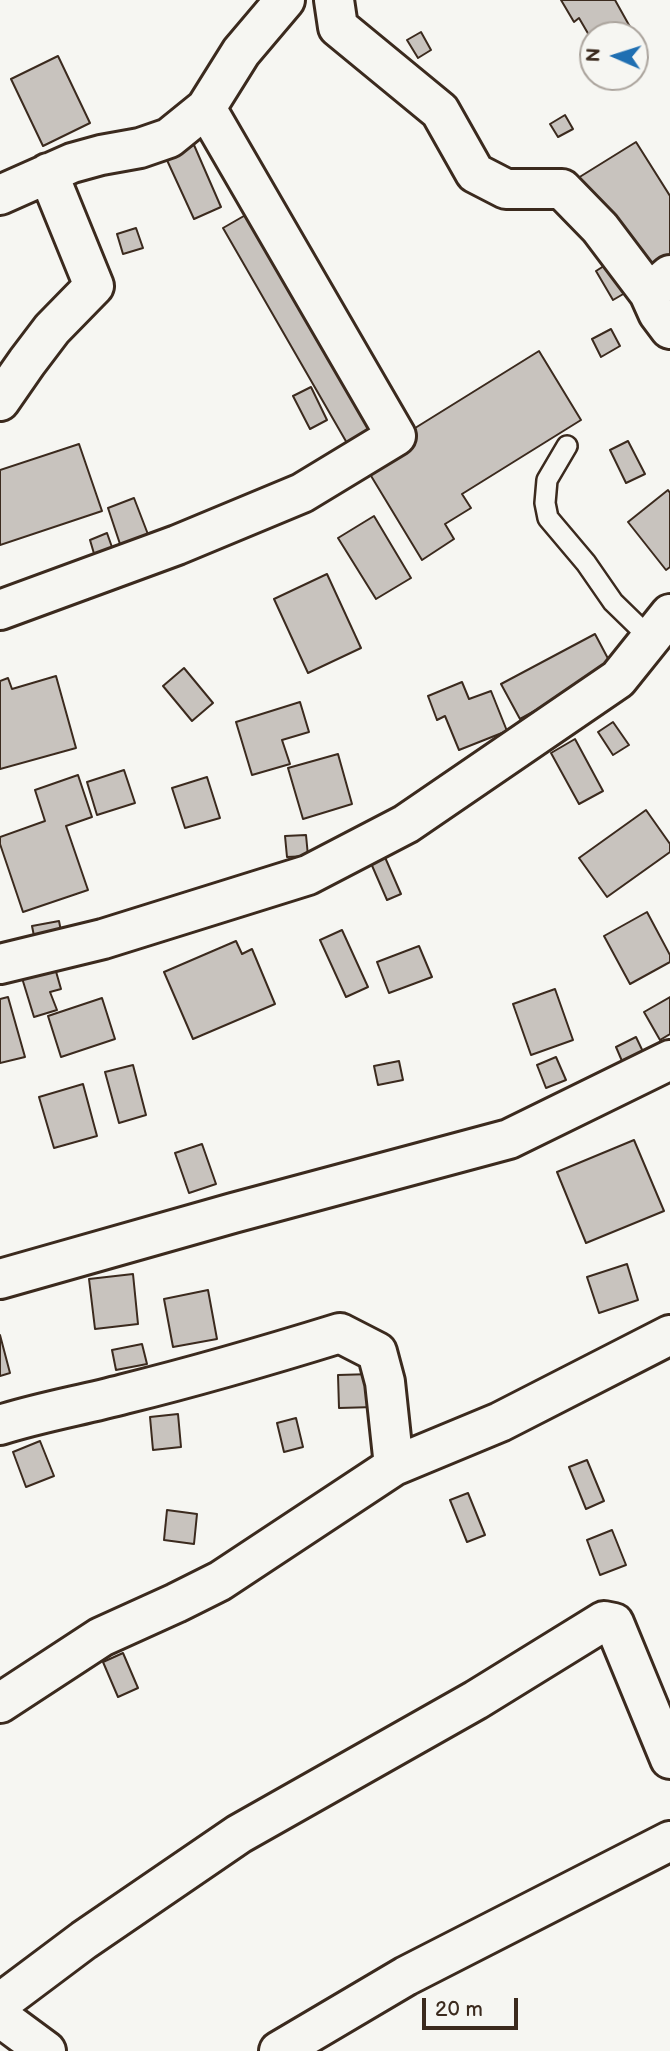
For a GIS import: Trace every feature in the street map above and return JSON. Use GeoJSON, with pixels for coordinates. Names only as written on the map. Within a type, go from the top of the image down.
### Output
{"type":"FeatureCollection","features":[{"type":"Feature","properties":{"kind":"street"},"geometry":{"type":"LineString","coordinates":[[0,195],[72,163],[140,149],[169,138],[206,108],[241,52],[285,0]]}},
{"type":"Feature","properties":{"kind":"street"},"geometry":{"type":"LineString","coordinates":[[334,0],[338,27],[440,111],[475,173],[506,189],[562,189],[659,284],[659,313],[670,328]]}},
{"type":"Feature","properties":{"kind":"street"},"geometry":{"type":"LineString","coordinates":[[0,610],[177,545],[302,492],[396,436],[206,108]]}},
{"type":"Feature","properties":{"kind":"street"},"geometry":{"type":"LineString","coordinates":[[0,401],[52,329],[94,286],[48,173]]}},
{"type":"Feature","properties":{"kind":"street"},"geometry":{"type":"LineString","coordinates":[[0,964],[103,940],[308,875],[406,824],[618,680],[660,626]]}},
{"type":"Feature","properties":{"kind":"street"},"geometry":{"type":"LineString","coordinates":[[0,1279],[509,1139],[670,1060]]}},
{"type":"Feature","properties":{"kind":"street"},"geometry":{"type":"LineString","coordinates":[[0,1425],[34,1414],[125,1394],[340,1333],[377,1352],[385,1382],[394,1466]]}},
{"type":"Feature","properties":{"kind":"street"},"geometry":{"type":"LineString","coordinates":[[0,1703],[100,1637],[220,1581],[394,1466],[500,1422],[670,1335]]}},
{"type":"Feature","properties":{"kind":"street"},"geometry":{"type":"LineString","coordinates":[[0,2003],[84,1940],[239,1834],[476,1700],[604,1621],[614,1623],[670,1759]]}},
{"type":"Feature","properties":{"kind":"street"},"geometry":{"type":"LineString","coordinates":[[279,2051],[406,1976],[670,1841]]}},
{"type":"Feature","properties":{"kind":"street"},"geometry":{"type":"LineString","coordinates":[[0,2017],[46,2051]]}},
{"type":"Feature","properties":{"kind":"lane"},"geometry":{"type":"LineString","coordinates":[[567,446],[547,480],[545,503],[548,518],[613,602],[660,626]]}},
{"type":"Feature","properties":{"kind":"building"},"geometry":{"type":"Polygon","coordinates":[[[561,0],[615,0],[627,21],[581,21],[579,18],[574,22],[561,0]]]}},
{"type":"Feature","properties":{"kind":"building"},"geometry":{"type":"Polygon","coordinates":[[[421,32],[431,50],[418,58],[407,40],[421,32]]]}},
{"type":"Feature","properties":{"kind":"building"},"geometry":{"type":"Polygon","coordinates":[[[58,56],[90,123],[43,146],[11,79],[58,56]]]}},
{"type":"Feature","properties":{"kind":"building"},"geometry":{"type":"Polygon","coordinates":[[[565,115],[573,129],[558,137],[550,124],[565,115]]]}},
{"type":"Feature","properties":{"kind":"building"},"geometry":{"type":"Polygon","coordinates":[[[636,142],[670,196],[670,255],[638,275],[578,178],[636,142]]]}},
{"type":"Feature","properties":{"kind":"building"},"geometry":{"type":"Polygon","coordinates":[[[194,145],[221,207],[194,219],[166,158],[194,145]]]}},
{"type":"Feature","properties":{"kind":"building"},"geometry":{"type":"Polygon","coordinates":[[[256,209],[384,431],[351,450],[223,228],[256,209]]]}},
{"type":"Feature","properties":{"kind":"building"},"geometry":{"type":"Polygon","coordinates":[[[136,228],[143,248],[123,254],[117,234],[136,228]]]}},
{"type":"Feature","properties":{"kind":"building"},"geometry":{"type":"Polygon","coordinates":[[[607,264],[625,293],[613,300],[596,271],[607,264]]]}},
{"type":"Feature","properties":{"kind":"building"},"geometry":{"type":"Polygon","coordinates":[[[611,329],[620,346],[601,357],[592,339],[611,329]]]}},
{"type":"Feature","properties":{"kind":"building"},"geometry":{"type":"Polygon","coordinates":[[[539,351],[581,420],[462,494],[471,508],[445,524],[454,539],[422,560],[362,461],[539,351]]]}},
{"type":"Feature","properties":{"kind":"building"},"geometry":{"type":"Polygon","coordinates":[[[311,387],[327,420],[310,429],[293,396],[311,387]]]}},
{"type":"Feature","properties":{"kind":"building"},"geometry":{"type":"Polygon","coordinates":[[[628,441],[645,474],[626,483],[610,450],[628,441]]]}},
{"type":"Feature","properties":{"kind":"building"},"geometry":{"type":"Polygon","coordinates":[[[79,444],[102,511],[0,545],[0,470],[79,444]]]}},
{"type":"Feature","properties":{"kind":"building"},"geometry":{"type":"Polygon","coordinates":[[[668,490],[670,567],[666,570],[628,522],[668,490]]]}},
{"type":"Feature","properties":{"kind":"building"},"geometry":{"type":"Polygon","coordinates":[[[134,498],[149,537],[121,547],[108,508],[134,498]]]}},
{"type":"Feature","properties":{"kind":"building"},"geometry":{"type":"Polygon","coordinates":[[[374,516],[411,578],[376,599],[338,538],[374,516]]]}},
{"type":"Feature","properties":{"kind":"building"},"geometry":{"type":"Polygon","coordinates":[[[107,533],[113,550],[95,557],[90,540],[107,533]]]}},
{"type":"Feature","properties":{"kind":"building"},"geometry":{"type":"Polygon","coordinates":[[[327,574],[361,648],[308,673],[274,599],[327,574]]]}},
{"type":"Feature","properties":{"kind":"building"},"geometry":{"type":"Polygon","coordinates":[[[595,634],[613,668],[520,719],[501,684],[595,634]]]}},
{"type":"Feature","properties":{"kind":"building"},"geometry":{"type":"Polygon","coordinates":[[[184,668],[213,703],[192,721],[163,686],[184,668]]]}},
{"type":"Feature","properties":{"kind":"building"},"geometry":{"type":"Polygon","coordinates":[[[56,676],[76,748],[0,769],[0,681],[8,678],[12,689],[56,676]]]}},
{"type":"Feature","properties":{"kind":"building"},"geometry":{"type":"Polygon","coordinates":[[[462,682],[469,699],[491,691],[507,731],[459,750],[445,716],[437,720],[428,696],[462,682]]]}},
{"type":"Feature","properties":{"kind":"building"},"geometry":{"type":"Polygon","coordinates":[[[300,702],[309,732],[282,740],[290,764],[252,775],[236,722],[300,702]]]}},
{"type":"Feature","properties":{"kind":"building"},"geometry":{"type":"Polygon","coordinates":[[[613,722],[629,745],[613,755],[598,732],[613,722]]]}},
{"type":"Feature","properties":{"kind":"building"},"geometry":{"type":"Polygon","coordinates":[[[575,739],[603,791],[579,804],[551,753],[575,739]]]}},
{"type":"Feature","properties":{"kind":"building"},"geometry":{"type":"Polygon","coordinates":[[[338,754],[352,804],[303,819],[288,768],[338,754]]]}},
{"type":"Feature","properties":{"kind":"building"},"geometry":{"type":"Polygon","coordinates":[[[124,770],[135,803],[97,815],[87,782],[124,770]]]}},
{"type":"Feature","properties":{"kind":"building"},"geometry":{"type":"Polygon","coordinates":[[[78,775],[92,817],[66,826],[88,890],[23,912],[0,837],[45,821],[35,790],[78,775]]]}},
{"type":"Feature","properties":{"kind":"building"},"geometry":{"type":"Polygon","coordinates":[[[207,777],[220,818],[185,828],[172,788],[207,777]]]}},
{"type":"Feature","properties":{"kind":"building"},"geometry":{"type":"Polygon","coordinates":[[[646,810],[670,844],[670,852],[607,897],[579,858],[646,810]]]}},
{"type":"Feature","properties":{"kind":"building"},"geometry":{"type":"Polygon","coordinates":[[[306,835],[308,856],[287,857],[285,836],[306,835]]]}},
{"type":"Feature","properties":{"kind":"building"},"geometry":{"type":"Polygon","coordinates":[[[384,855],[401,894],[387,900],[370,861],[384,855]]]}},
{"type":"Feature","properties":{"kind":"building"},"geometry":{"type":"Polygon","coordinates":[[[647,912],[670,955],[670,962],[630,984],[604,936],[647,912]]]}},
{"type":"Feature","properties":{"kind":"building"},"geometry":{"type":"Polygon","coordinates":[[[59,921],[63,941],[36,946],[32,926],[59,921]]]}},
{"type":"Feature","properties":{"kind":"building"},"geometry":{"type":"Polygon","coordinates":[[[342,930],[368,987],[346,997],[320,940],[342,930]]]}},
{"type":"Feature","properties":{"kind":"building"},"geometry":{"type":"Polygon","coordinates":[[[236,941],[242,954],[252,949],[275,1004],[193,1039],[164,972],[236,941]]]}},
{"type":"Feature","properties":{"kind":"building"},"geometry":{"type":"Polygon","coordinates":[[[419,946],[432,977],[389,993],[377,962],[419,946]]]}},
{"type":"Feature","properties":{"kind":"building"},"geometry":{"type":"Polygon","coordinates":[[[55,968],[61,989],[50,992],[57,1010],[34,1017],[22,978],[55,968]]]}},
{"type":"Feature","properties":{"kind":"building"},"geometry":{"type":"Polygon","coordinates":[[[555,989],[573,1040],[531,1055],[513,1004],[555,989]]]}},
{"type":"Feature","properties":{"kind":"building"},"geometry":{"type":"Polygon","coordinates":[[[8,997],[25,1057],[0,1063],[0,999],[8,997]]]}},
{"type":"Feature","properties":{"kind":"building"},"geometry":{"type":"Polygon","coordinates":[[[670,997],[670,1034],[660,1040],[644,1012],[670,997]]]}},
{"type":"Feature","properties":{"kind":"building"},"geometry":{"type":"Polygon","coordinates":[[[102,998],[115,1039],[61,1057],[48,1016],[102,998]]]}},
{"type":"Feature","properties":{"kind":"building"},"geometry":{"type":"Polygon","coordinates":[[[636,1037],[646,1058],[625,1068],[616,1047],[636,1037]]]}},
{"type":"Feature","properties":{"kind":"building"},"geometry":{"type":"Polygon","coordinates":[[[556,1057],[566,1080],[546,1088],[537,1065],[556,1057]]]}},
{"type":"Feature","properties":{"kind":"building"},"geometry":{"type":"Polygon","coordinates":[[[399,1061],[403,1080],[378,1085],[374,1066],[399,1061]]]}},
{"type":"Feature","properties":{"kind":"building"},"geometry":{"type":"Polygon","coordinates":[[[133,1065],[146,1115],[119,1123],[105,1072],[133,1065]]]}},
{"type":"Feature","properties":{"kind":"building"},"geometry":{"type":"Polygon","coordinates":[[[83,1084],[97,1136],[54,1148],[39,1097],[83,1084]]]}},
{"type":"Feature","properties":{"kind":"building"},"geometry":{"type":"Polygon","coordinates":[[[634,1140],[664,1211],[586,1243],[557,1172],[634,1140]]]}},
{"type":"Feature","properties":{"kind":"building"},"geometry":{"type":"Polygon","coordinates":[[[202,1144],[216,1184],[189,1193],[175,1153],[202,1144]]]}},
{"type":"Feature","properties":{"kind":"building"},"geometry":{"type":"Polygon","coordinates":[[[627,1264],[638,1300],[599,1313],[587,1277],[627,1264]]]}},
{"type":"Feature","properties":{"kind":"building"},"geometry":{"type":"Polygon","coordinates":[[[133,1274],[138,1324],[95,1329],[89,1279],[133,1274]]]}},
{"type":"Feature","properties":{"kind":"building"},"geometry":{"type":"Polygon","coordinates":[[[208,1290],[217,1339],[173,1347],[164,1299],[208,1290]]]}},
{"type":"Feature","properties":{"kind":"building"},"geometry":{"type":"Polygon","coordinates":[[[0,1335],[10,1373],[0,1376],[0,1335]]]}},
{"type":"Feature","properties":{"kind":"building"},"geometry":{"type":"Polygon","coordinates":[[[142,1344],[147,1364],[116,1370],[112,1350],[142,1344]]]}},
{"type":"Feature","properties":{"kind":"building"},"geometry":{"type":"Polygon","coordinates":[[[373,1374],[375,1407],[339,1408],[338,1375],[373,1374]]]}},
{"type":"Feature","properties":{"kind":"building"},"geometry":{"type":"Polygon","coordinates":[[[178,1414],[181,1447],[153,1450],[150,1417],[178,1414]]]}},
{"type":"Feature","properties":{"kind":"building"},"geometry":{"type":"Polygon","coordinates":[[[296,1418],[303,1447],[284,1452],[277,1423],[296,1418]]]}},
{"type":"Feature","properties":{"kind":"building"},"geometry":{"type":"Polygon","coordinates":[[[40,1441],[54,1476],[26,1487],[13,1452],[40,1441]]]}},
{"type":"Feature","properties":{"kind":"building"},"geometry":{"type":"Polygon","coordinates":[[[587,1460],[604,1501],[586,1509],[569,1467],[587,1460]]]}},
{"type":"Feature","properties":{"kind":"building"},"geometry":{"type":"Polygon","coordinates":[[[468,1493],[485,1535],[467,1542],[450,1500],[468,1493]]]}},
{"type":"Feature","properties":{"kind":"building"},"geometry":{"type":"Polygon","coordinates":[[[167,1510],[197,1514],[194,1544],[164,1540],[167,1510]]]}},
{"type":"Feature","properties":{"kind":"building"},"geometry":{"type":"Polygon","coordinates":[[[612,1530],[626,1565],[600,1575],[587,1540],[612,1530]]]}},
{"type":"Feature","properties":{"kind":"building"},"geometry":{"type":"Polygon","coordinates":[[[123,1653],[138,1688],[118,1697],[103,1662],[123,1653]]]}}]}
